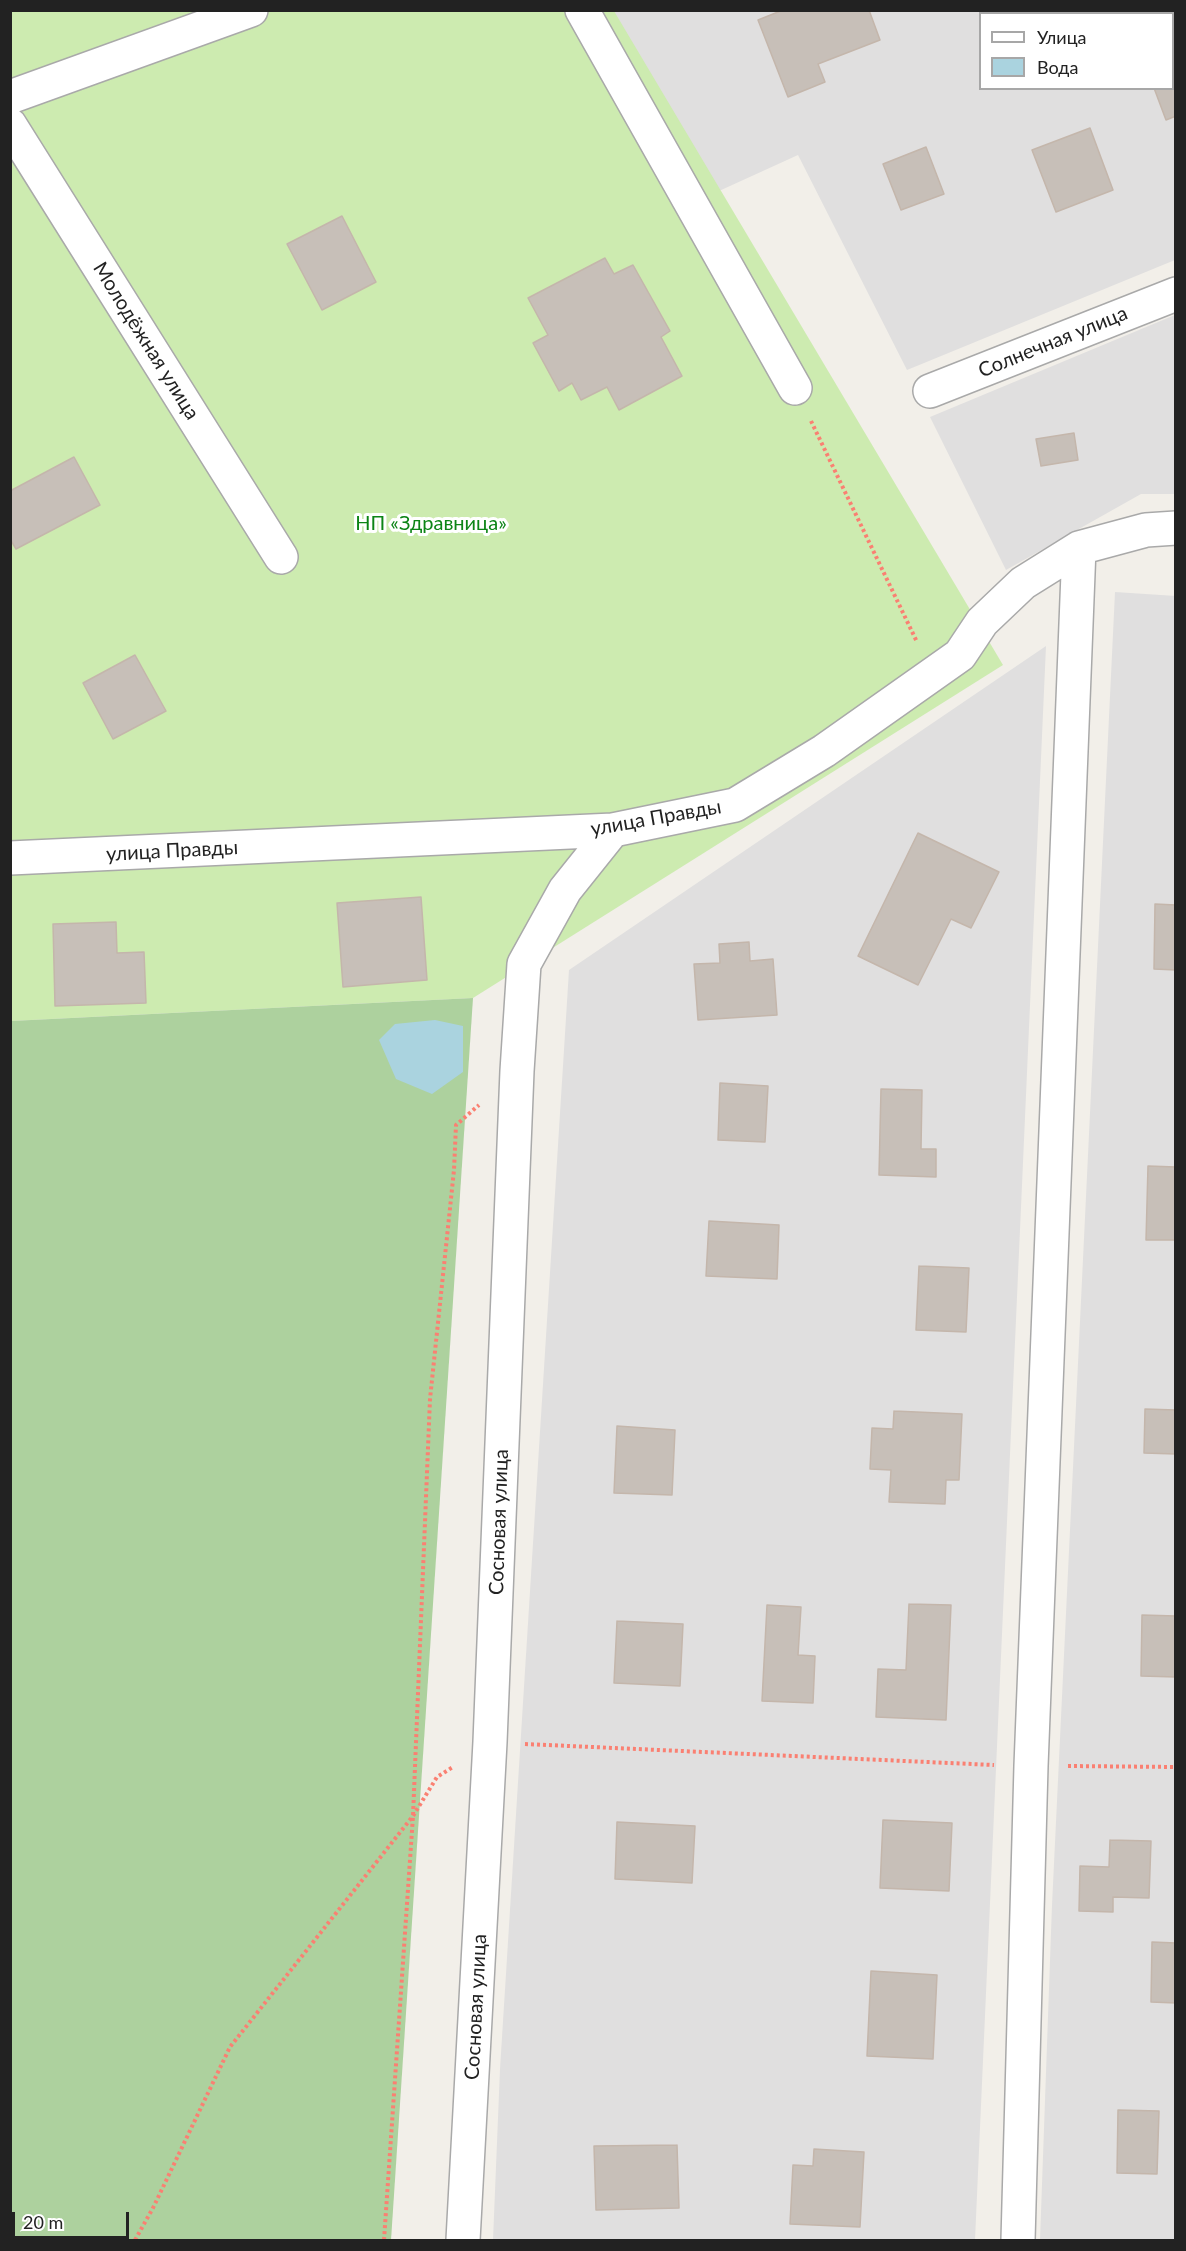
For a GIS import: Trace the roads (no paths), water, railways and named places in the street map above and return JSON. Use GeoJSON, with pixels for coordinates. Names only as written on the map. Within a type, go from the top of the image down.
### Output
{"type":"FeatureCollection","features":[{"type":"Feature","properties":{"kind":"street"},"geometry":{"type":"LineString","coordinates":[[10,98],[251,10]]}},
{"type":"Feature","properties":{"kind":"street"},"geometry":{"type":"LineString","coordinates":[[582,10],[795,388]]}},
{"type":"Feature","properties":{"kind":"street","name":"Молодёжная улица"},"geometry":{"type":"LineString","coordinates":[[10,125],[281,557]]}},
{"type":"Feature","properties":{"kind":"street","name":"Солнечная улица"},"geometry":{"type":"LineString","coordinates":[[930,390],[1176,294]]}},
{"type":"Feature","properties":{"kind":"street","name":"улица Правды"},"geometry":{"type":"LineString","coordinates":[[10,858],[613,830],[735,805],[824,751],[960,655],[982,622],[1023,583],[1079,548],[1146,530],[1176,528]]}},
{"type":"Feature","properties":{"kind":"street"},"geometry":{"type":"LineString","coordinates":[[1018,2241],[1031,1766],[1079,548]]}},
{"type":"Feature","properties":{"kind":"street","name":"Сосновая улица"},"geometry":{"type":"LineString","coordinates":[[463,2241],[490,1742],[517,1071],[524,964],[565,890],[613,830]]}},
{"type":"Feature","properties":{"kind":"water"},"geometry":{"type":"Polygon","coordinates":[[[435,1020],[463,1026],[463,1072],[432,1094],[396,1079],[379,1040],[395,1024],[435,1020]]]}},
{"type":"Feature","properties":{"kind":"park label","name":"НП «Здравница»"},"geometry":{"type":"Point","coordinates":[431,524]}}]}
